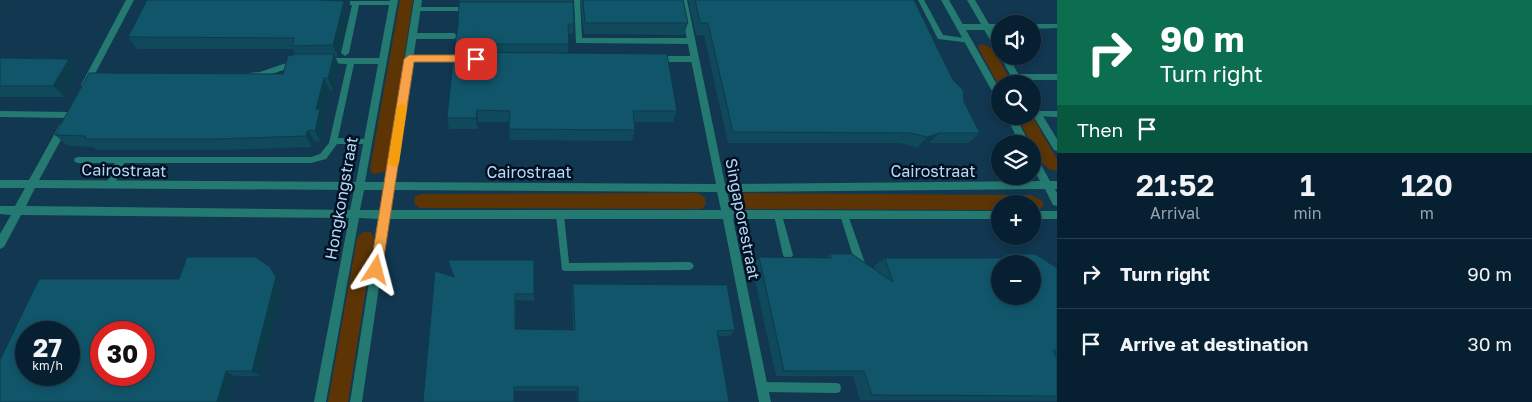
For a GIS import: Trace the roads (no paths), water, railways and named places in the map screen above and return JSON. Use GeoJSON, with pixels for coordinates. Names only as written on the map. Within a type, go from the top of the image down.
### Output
{"type":"FeatureCollection","features":[{"type":"Feature","properties":{"kind":"street"},"geometry":{"type":"LineString","coordinates":[[82,90],[96,74],[130,0]]}},
{"type":"Feature","properties":{"kind":"street","name":"Singaporestraat"},"geometry":{"type":"LineString","coordinates":[[683,0],[764,402]]}},
{"type":"Feature","properties":{"kind":"street"},"geometry":{"type":"LineString","coordinates":[[945,0],[991,82]]}},
{"type":"Feature","properties":{"kind":"street"},"geometry":{"type":"LineString","coordinates":[[970,0],[991,34]]}},
{"type":"Feature","properties":{"kind":"street","name":"Hongkongstraat"},"geometry":{"type":"LineString","coordinates":[[320,402],[393,2]]}},
{"type":"Feature","properties":{"kind":"street"},"geometry":{"type":"LineString","coordinates":[[356,402],[418,4]]}},
{"type":"Feature","properties":{"kind":"street"},"geometry":{"type":"LineString","coordinates":[[0,244],[71,110]]}},
{"type":"Feature","properties":{"kind":"street"},"geometry":{"type":"LineString","coordinates":[[1041,120],[1057,148]]}},
{"type":"Feature","properties":{"kind":"street"},"geometry":{"type":"LineString","coordinates":[[1041,169],[1053,185],[1057,202]]}},
{"type":"Feature","properties":{"kind":"street","name":"Cairostraat"},"geometry":{"type":"LineString","coordinates":[[0,184],[721,188],[1053,185]]}},
{"type":"Feature","properties":{"kind":"street"},"geometry":{"type":"LineString","coordinates":[[0,210],[355,214],[991,215]]}},
{"type":"Feature","properties":{"kind":"street"},"geometry":{"type":"LineString","coordinates":[[1041,215],[1057,215]]}},
{"type":"Feature","properties":{"kind":"lane"},"geometry":{"type":"LineString","coordinates":[[453,9],[454,0]]}},
{"type":"Feature","properties":{"kind":"lane"},"geometry":{"type":"LineString","coordinates":[[577,0],[579,41],[691,41]]}},
{"type":"Feature","properties":{"kind":"lane"},"geometry":{"type":"LineString","coordinates":[[921,0],[941,37],[968,41]]}},
{"type":"Feature","properties":{"kind":"lane"},"geometry":{"type":"LineString","coordinates":[[345,53],[354,2],[393,2]]}},
{"type":"Feature","properties":{"kind":"lane"},"geometry":{"type":"LineString","coordinates":[[418,4],[453,9],[482,9]]}},
{"type":"Feature","properties":{"kind":"lane"},"geometry":{"type":"LineString","coordinates":[[568,9],[578,9]]}},
{"type":"Feature","properties":{"kind":"lane"},"geometry":{"type":"LineString","coordinates":[[960,27],[991,27]]}},
{"type":"Feature","properties":{"kind":"lane"},"geometry":{"type":"LineString","coordinates":[[1041,27],[1057,27]]}},
{"type":"Feature","properties":{"kind":"lane"},"geometry":{"type":"LineString","coordinates":[[413,36],[454,36]]}},
{"type":"Feature","properties":{"kind":"lane"},"geometry":{"type":"LineString","coordinates":[[409,59],[476,59]]}},
{"type":"Feature","properties":{"kind":"lane"},"geometry":{"type":"LineString","coordinates":[[651,59],[695,59]]}},
{"type":"Feature","properties":{"kind":"lane"},"geometry":{"type":"LineString","coordinates":[[240,74],[260,74],[301,61]]}},
{"type":"Feature","properties":{"kind":"lane"},"geometry":{"type":"LineString","coordinates":[[317,61],[382,61]]}},
{"type":"Feature","properties":{"kind":"lane"},"geometry":{"type":"LineString","coordinates":[[78,160],[311,160],[323,157],[329,152],[334,141],[351,61]]}},
{"type":"Feature","properties":{"kind":"lane"},"geometry":{"type":"LineString","coordinates":[[1041,78],[1057,77]]}},
{"type":"Feature","properties":{"kind":"lane"},"geometry":{"type":"LineString","coordinates":[[0,114],[71,110]]}},
{"type":"Feature","properties":{"kind":"lane"},"geometry":{"type":"LineString","coordinates":[[1041,111],[1057,114]]}},
{"type":"Feature","properties":{"kind":"lane"},"geometry":{"type":"LineString","coordinates":[[334,141],[368,142]]}},
{"type":"Feature","properties":{"kind":"lane"},"geometry":{"type":"LineString","coordinates":[[110,185],[121,160]]}},
{"type":"Feature","properties":{"kind":"lane"},"geometry":{"type":"LineString","coordinates":[[560,215],[565,267],[690,266]]}},
{"type":"Feature","properties":{"kind":"lane"},"geometry":{"type":"LineString","coordinates":[[778,215],[788,255]]}},
{"type":"Feature","properties":{"kind":"lane"},"geometry":{"type":"LineString","coordinates":[[844,215],[861,266]]}},
{"type":"Feature","properties":{"kind":"lane"},"geometry":{"type":"LineString","coordinates":[[762,388],[836,388]]}}]}
